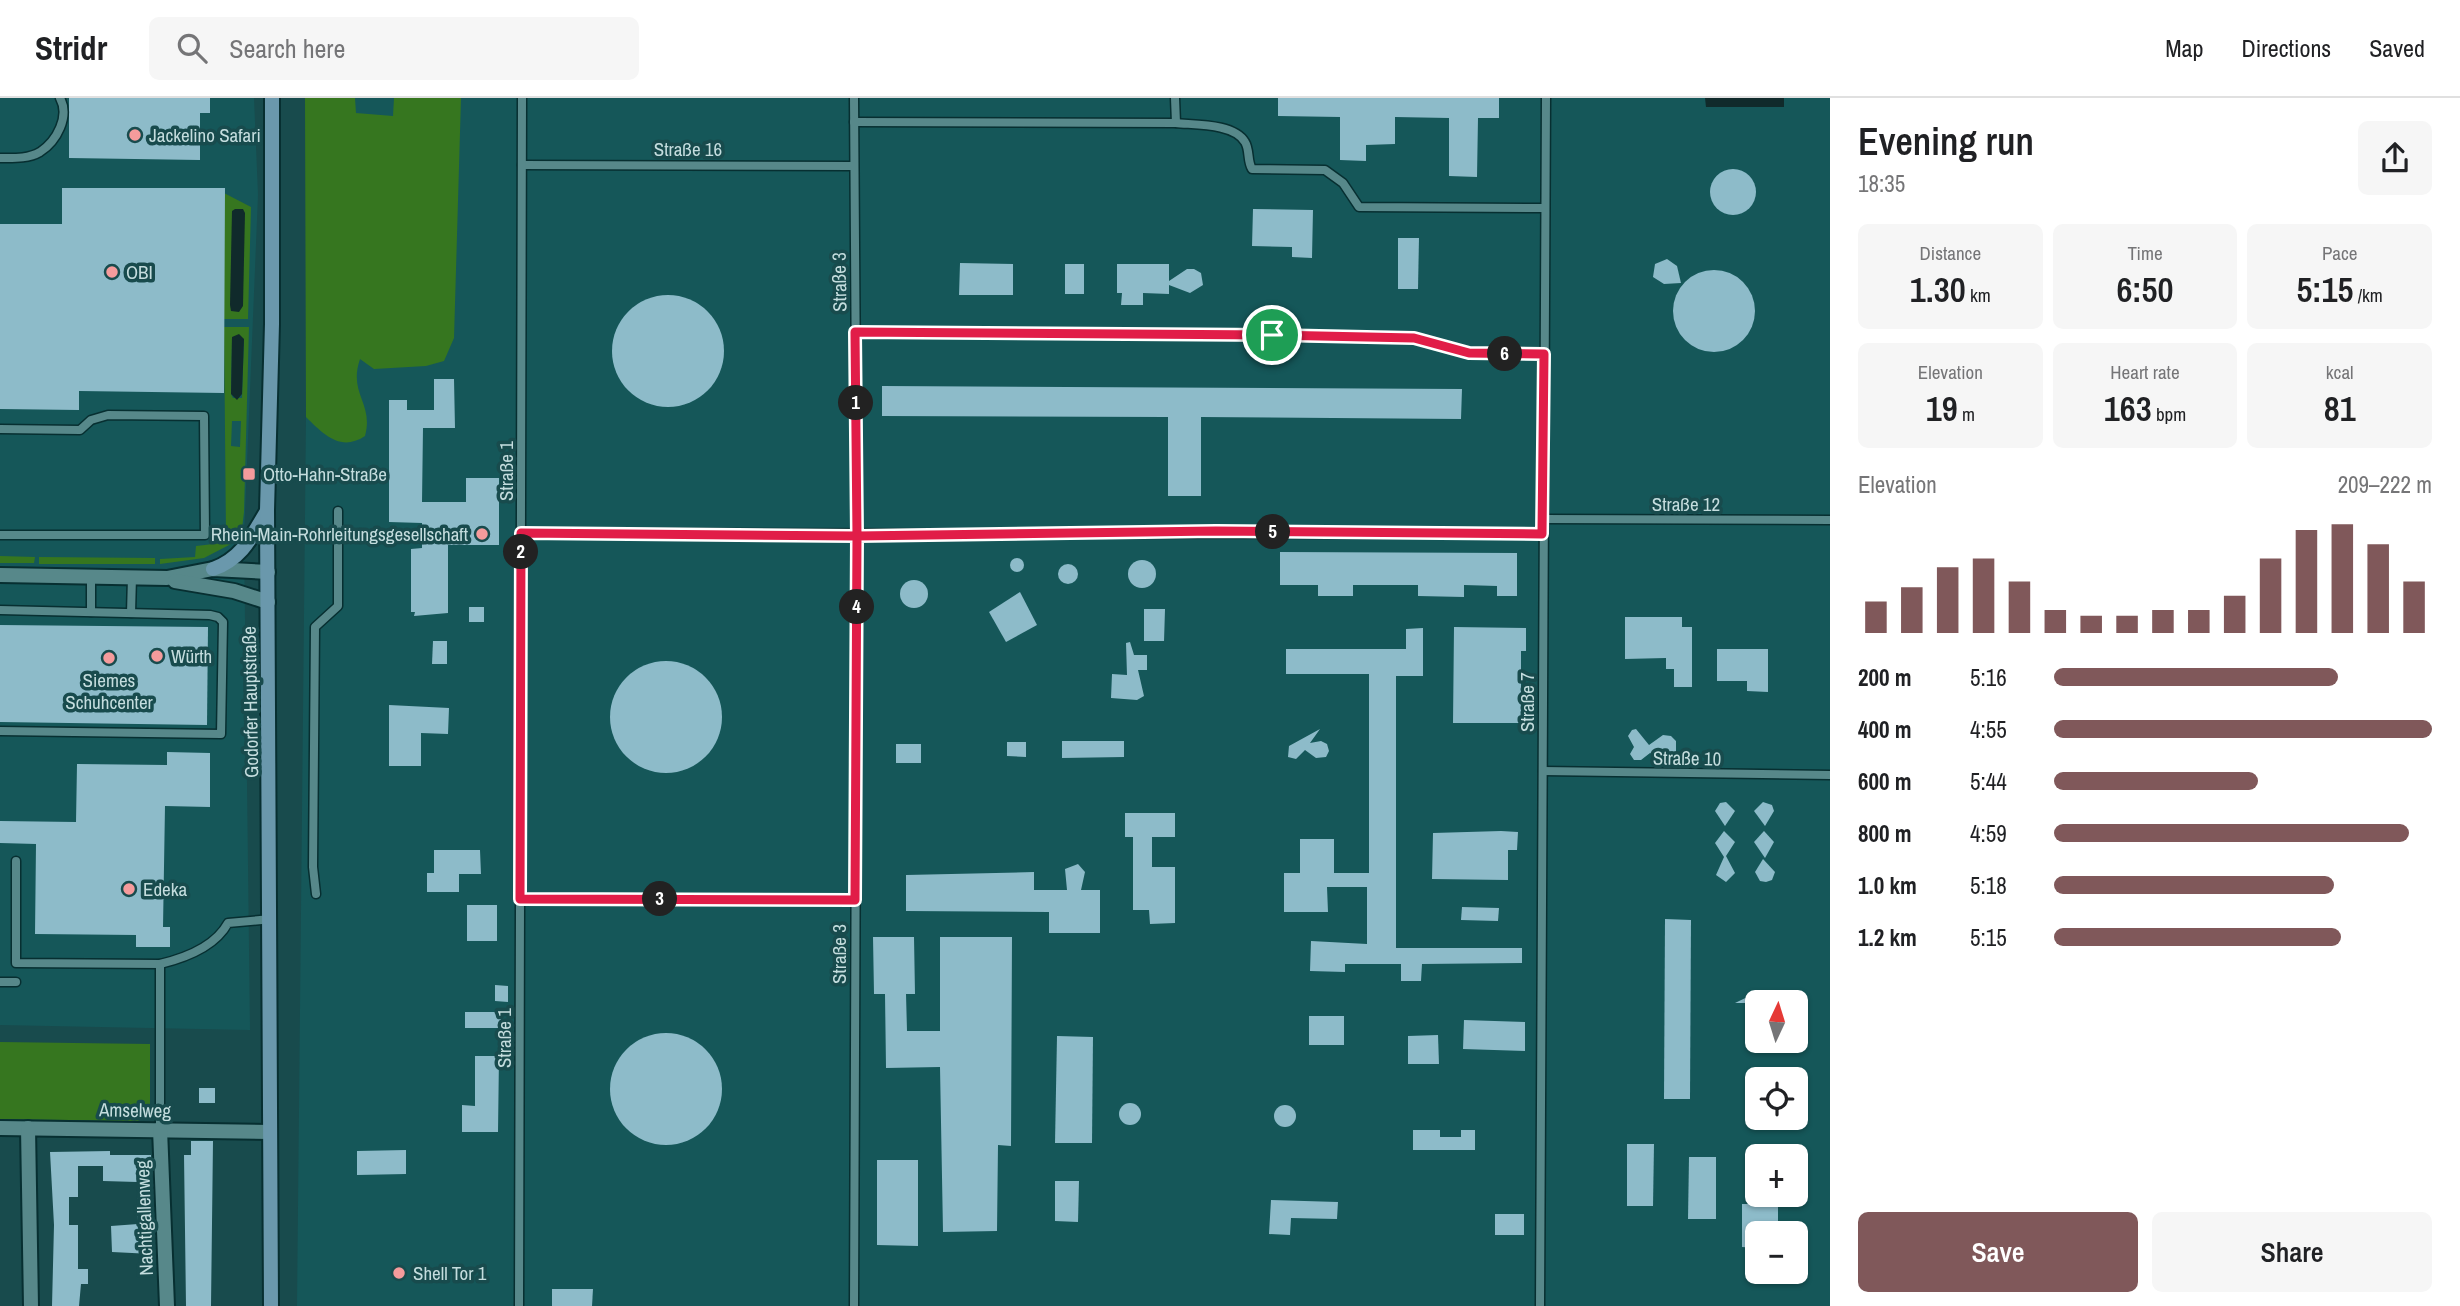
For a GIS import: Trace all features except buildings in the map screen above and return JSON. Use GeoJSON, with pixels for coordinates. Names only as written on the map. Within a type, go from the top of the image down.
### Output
{"type":"FeatureCollection","features":[{"type":"Feature","properties":{"kind":"main road","name":"Godorfer Hauptstraße"},"geometry":{"type":"LineString","coordinates":[[271,1306],[272,919],[267,510],[272,324],[272,98]]}},
{"type":"Feature","properties":{"kind":"main road"},"geometry":{"type":"LineString","coordinates":[[213,569],[226,565],[243,551],[267,510]]}},
{"type":"Feature","properties":{"kind":"street"},"geometry":{"type":"LineString","coordinates":[[0,575],[167,578],[213,569],[268,572]]}},
{"type":"Feature","properties":{"kind":"street"},"geometry":{"type":"LineString","coordinates":[[167,578],[188,585],[234,591],[268,602]]}},
{"type":"Feature","properties":{"kind":"street","name":"Amselweg"},"geometry":{"type":"LineString","coordinates":[[0,1128],[270,1132]]}},
{"type":"Feature","properties":{"kind":"street"},"geometry":{"type":"LineString","coordinates":[[28,1128],[31,1306]]}},
{"type":"Feature","properties":{"kind":"street","name":"Nachtigallenweg"},"geometry":{"type":"LineString","coordinates":[[160,1129],[167,1306]]}},
{"type":"Feature","properties":{"kind":"lane"},"geometry":{"type":"LineString","coordinates":[[0,158],[20,158],[39,153],[50,142],[64,118],[65,107],[60,98]]}},
{"type":"Feature","properties":{"kind":"lane","name":"Straße 1"},"geometry":{"type":"LineString","coordinates":[[519,1306],[522,98]]}},
{"type":"Feature","properties":{"kind":"lane","name":"Straße 3"},"geometry":{"type":"LineString","coordinates":[[854,98],[857,536],[854,1306]]}},
{"type":"Feature","properties":{"kind":"lane"},"geometry":{"type":"LineString","coordinates":[[1175,98],[1175,123]]}},
{"type":"Feature","properties":{"kind":"lane","name":"Straße 7"},"geometry":{"type":"LineString","coordinates":[[1540,1306],[1546,98]]}},
{"type":"Feature","properties":{"kind":"lane"},"geometry":{"type":"LineString","coordinates":[[854,122],[1175,123],[1213,127],[1236,134],[1245,141],[1252,169],[1325,170],[1334,174],[1359,207],[1545,208]]}},
{"type":"Feature","properties":{"kind":"lane","name":"Straße 16"},"geometry":{"type":"LineString","coordinates":[[522,165],[853,166]]}},
{"type":"Feature","properties":{"kind":"lane"},"geometry":{"type":"LineString","coordinates":[[855,332],[1376,336],[1414,338],[1469,353],[1544,354]]}},
{"type":"Feature","properties":{"kind":"lane"},"geometry":{"type":"LineString","coordinates":[[0,429],[80,430],[91,420],[108,415],[204,415],[205,535],[0,535]]}},
{"type":"Feature","properties":{"kind":"lane"},"geometry":{"type":"LineString","coordinates":[[316,894],[313,867],[315,627],[338,606],[338,511]]}},
{"type":"Feature","properties":{"kind":"lane","name":"Straße 12"},"geometry":{"type":"LineString","coordinates":[[1542,519],[1830,520]]}},
{"type":"Feature","properties":{"kind":"lane"},"geometry":{"type":"LineString","coordinates":[[521,533],[857,536],[1230,532],[1542,534]]}},
{"type":"Feature","properties":{"kind":"lane"},"geometry":{"type":"LineString","coordinates":[[91,577],[91,612]]}},
{"type":"Feature","properties":{"kind":"lane"},"geometry":{"type":"LineString","coordinates":[[131,613],[132,577]]}},
{"type":"Feature","properties":{"kind":"lane"},"geometry":{"type":"LineString","coordinates":[[0,610],[210,615],[223,622],[221,734],[0,731]]}},
{"type":"Feature","properties":{"kind":"lane","name":"Straße 10"},"geometry":{"type":"LineString","coordinates":[[1543,771],[1828,775]]}},
{"type":"Feature","properties":{"kind":"lane"},"geometry":{"type":"LineString","coordinates":[[16,861],[16,963],[160,964],[178,960],[203,947],[222,933],[228,923],[272,919]]}},
{"type":"Feature","properties":{"kind":"lane"},"geometry":{"type":"LineString","coordinates":[[520,899],[855,900]]}},
{"type":"Feature","properties":{"kind":"lane"},"geometry":{"type":"LineString","coordinates":[[160,964],[160,1129]]}},
{"type":"Feature","properties":{"kind":"lane"},"geometry":{"type":"LineString","coordinates":[[0,982],[16,982]]}},
{"type":"Feature","properties":{"kind":"shaded area"},"geometry":{"type":"Polygon","coordinates":[[[0,98],[254,98],[258,195],[244,537],[250,1030],[0,1025],[0,98]]]}},
{"type":"Feature","properties":{"kind":"shaded area"},"geometry":{"type":"Polygon","coordinates":[[[313,98],[1830,98],[1830,1306],[297,1306],[306,417],[313,98]]]}},
{"type":"Feature","properties":{"kind":"shaded area"},"geometry":{"type":"Polygon","coordinates":[[[1705,98],[1784,98],[1784,107],[1706,107],[1705,98]]]}},
{"type":"Feature","properties":{"kind":"shaded area"},"geometry":{"type":"Polygon","coordinates":[[[243,209],[245,213],[243,306],[239,312],[231,311],[230,305],[232,211],[243,209]]]}},
{"type":"Feature","properties":{"kind":"shaded area"},"geometry":{"type":"Polygon","coordinates":[[[239,334],[244,339],[242,394],[237,400],[231,394],[232,337],[239,334]]]}},
{"type":"Feature","properties":{"kind":"green space"},"geometry":{"type":"Polygon","coordinates":[[[305,98],[355,98],[356,113],[393,116],[394,98],[461,98],[454,338],[444,361],[426,366],[374,369],[360,359],[357,381],[367,425],[365,436],[356,441],[341,442],[333,439],[306,417],[305,98]]]}},
{"type":"Feature","properties":{"kind":"green space"},"geometry":{"type":"Polygon","coordinates":[[[224,193],[251,207],[248,319],[224,319],[224,193]]]}},
{"type":"Feature","properties":{"kind":"green space"},"geometry":{"type":"Polygon","coordinates":[[[224,327],[249,327],[244,512],[242,529],[235,540],[226,535],[224,327]],[[232,337],[231,394],[233,398],[242,398],[244,339],[232,337]],[[232,421],[231,446],[240,447],[241,421],[232,421]]]}},
{"type":"Feature","properties":{"kind":"green space"},"geometry":{"type":"Polygon","coordinates":[[[224,540],[231,544],[204,558],[160,564],[160,559],[195,557],[196,546],[222,543],[224,540]]]}},
{"type":"Feature","properties":{"kind":"green space"},"geometry":{"type":"Polygon","coordinates":[[[0,556],[35,557],[34,563],[0,563],[0,556]]]}},
{"type":"Feature","properties":{"kind":"green space"},"geometry":{"type":"Polygon","coordinates":[[[39,557],[155,558],[155,564],[39,564],[39,557]]]}},
{"type":"Feature","properties":{"kind":"green space"},"geometry":{"type":"Polygon","coordinates":[[[0,1042],[150,1044],[150,1112],[146,1118],[137,1121],[0,1119],[0,1042]]]}},
{"type":"Feature","properties":{"kind":"place","name":"Jackelino Safari"},"geometry":{"type":"Point","coordinates":[135,135]}},
{"type":"Feature","properties":{"kind":"place","name":"OBI"},"geometry":{"type":"Point","coordinates":[112,272]}},
{"type":"Feature","properties":{"kind":"place","name":"Otto-Hahn-Straße"},"geometry":{"type":"Point","coordinates":[249,474]}},
{"type":"Feature","properties":{"kind":"place","name":"Rhein-Main-Rohrleitungsgesellschaft"},"geometry":{"type":"Point","coordinates":[482,534]}},
{"type":"Feature","properties":{"kind":"place","name":"Würth"},"geometry":{"type":"Point","coordinates":[157,656]}},
{"type":"Feature","properties":{"kind":"place","name":"Siemes Schuhcenter"},"geometry":{"type":"Point","coordinates":[109,658]}},
{"type":"Feature","properties":{"kind":"place","name":"Edeka"},"geometry":{"type":"Point","coordinates":[129,889]}},
{"type":"Feature","properties":{"kind":"place","name":"Shell Tor 1"},"geometry":{"type":"Point","coordinates":[399,1273]}},
{"type":"Feature","properties":{"kind":"route"},"geometry":{"type":"LineString","coordinates":[[1272,335],[855,332],[857,536],[521,533],[520,899],[855,900],[857,536],[1216,531],[1542,534],[1544,354],[1469,353],[1414,338],[1272,335]]}}]}
